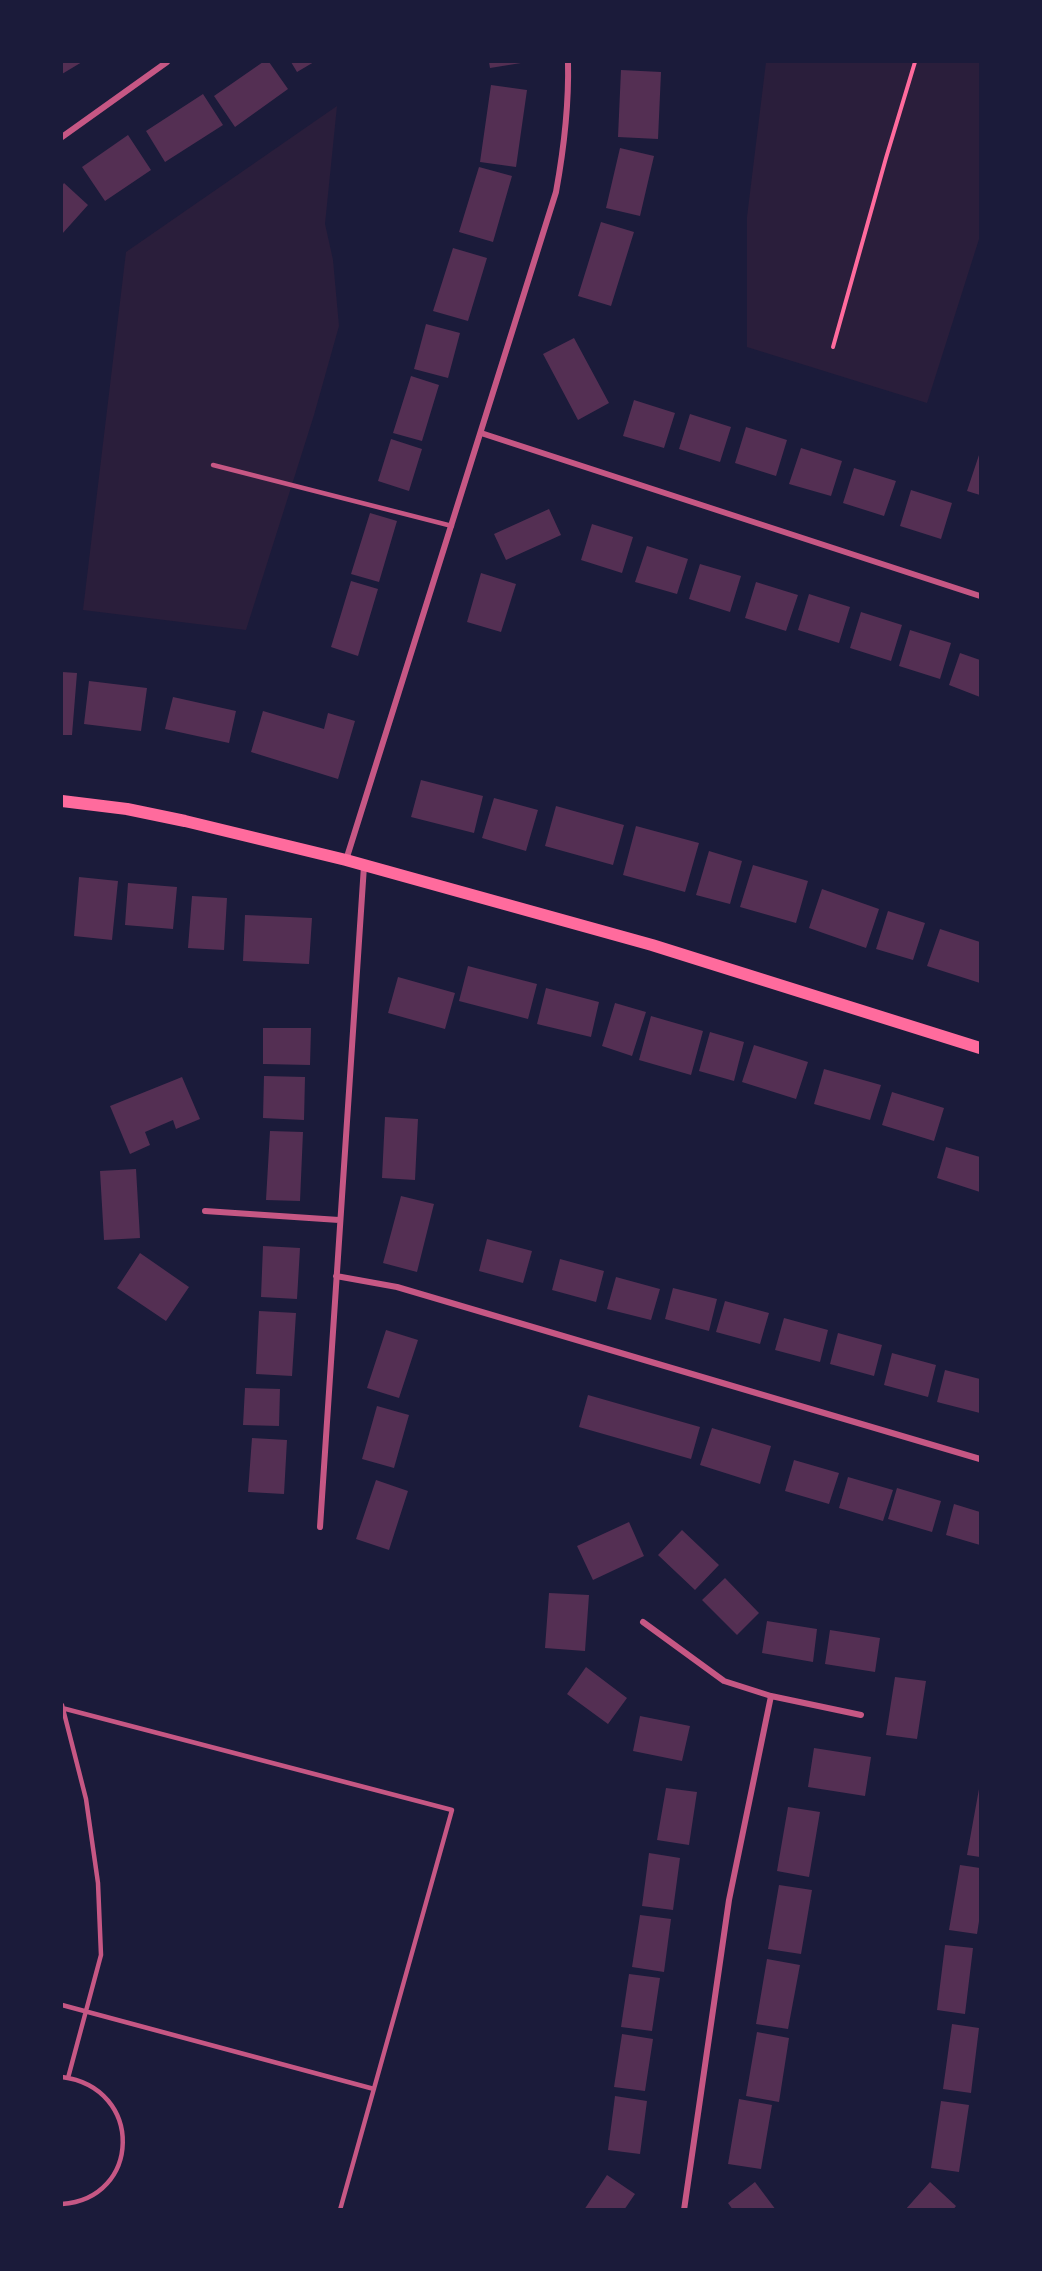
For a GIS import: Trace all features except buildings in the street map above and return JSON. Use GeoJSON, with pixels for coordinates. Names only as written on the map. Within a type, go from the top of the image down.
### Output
{"type":"FeatureCollection","features":[{"type":"Feature","properties":{"kind":"main road"},"geometry":{"type":"LineString","coordinates":[[62,801],[128,809],[185,820],[346,860],[652,945],[981,1048]]}},
{"type":"Feature","properties":{"kind":"street"},"geometry":{"type":"LineString","coordinates":[[62,137],[167,62]]}},
{"type":"Feature","properties":{"kind":"street"},"geometry":{"type":"LineString","coordinates":[[346,860],[556,192],[565,143],[568,62]]}},
{"type":"Feature","properties":{"kind":"street"},"geometry":{"type":"LineString","coordinates":[[480,433],[981,596]]}},
{"type":"Feature","properties":{"kind":"street"},"geometry":{"type":"LineString","coordinates":[[320,1527],[364,866]]}},
{"type":"Feature","properties":{"kind":"street"},"geometry":{"type":"LineString","coordinates":[[205,1211],[339,1220]]}},
{"type":"Feature","properties":{"kind":"street"},"geometry":{"type":"LineString","coordinates":[[336,1276],[397,1287],[981,1459]]}},
{"type":"Feature","properties":{"kind":"street"},"geometry":{"type":"LineString","coordinates":[[643,1622],[724,1681],[771,1696],[861,1715]]}},
{"type":"Feature","properties":{"kind":"street"},"geometry":{"type":"LineString","coordinates":[[684,2210],[729,1900],[771,1696]]}},
{"type":"Feature","properties":{"kind":"lane"},"geometry":{"type":"LineString","coordinates":[[213,465],[452,526]]}},
{"type":"Feature","properties":{"kind":"lane"},"geometry":{"type":"LineString","coordinates":[[62,2204],[74,2204],[94,2195],[110,2180],[120,2160],[123,2140],[119,2120],[110,2102],[95,2088],[77,2079],[65,2077],[101,1955],[98,1883],[86,1799],[62,1707],[452,1810],[340,2210]]}},
{"type":"Feature","properties":{"kind":"lane"},"geometry":{"type":"LineString","coordinates":[[62,2005],[374,2089]]}},
{"type":"Feature","properties":{"kind":"path"},"geometry":{"type":"LineString","coordinates":[[833,347],[915,62]]}},
{"type":"Feature","properties":{"kind":"shaded area"},"geometry":{"type":"Polygon","coordinates":[[[766,62],[980,62],[980,236],[927,403],[747,347],[747,217],[766,62]]]}},
{"type":"Feature","properties":{"kind":"shaded area"},"geometry":{"type":"Polygon","coordinates":[[[337,106],[325,224],[333,260],[339,326],[314,415],[246,630],[83,610],[126,252],[337,106]]]}}]}
